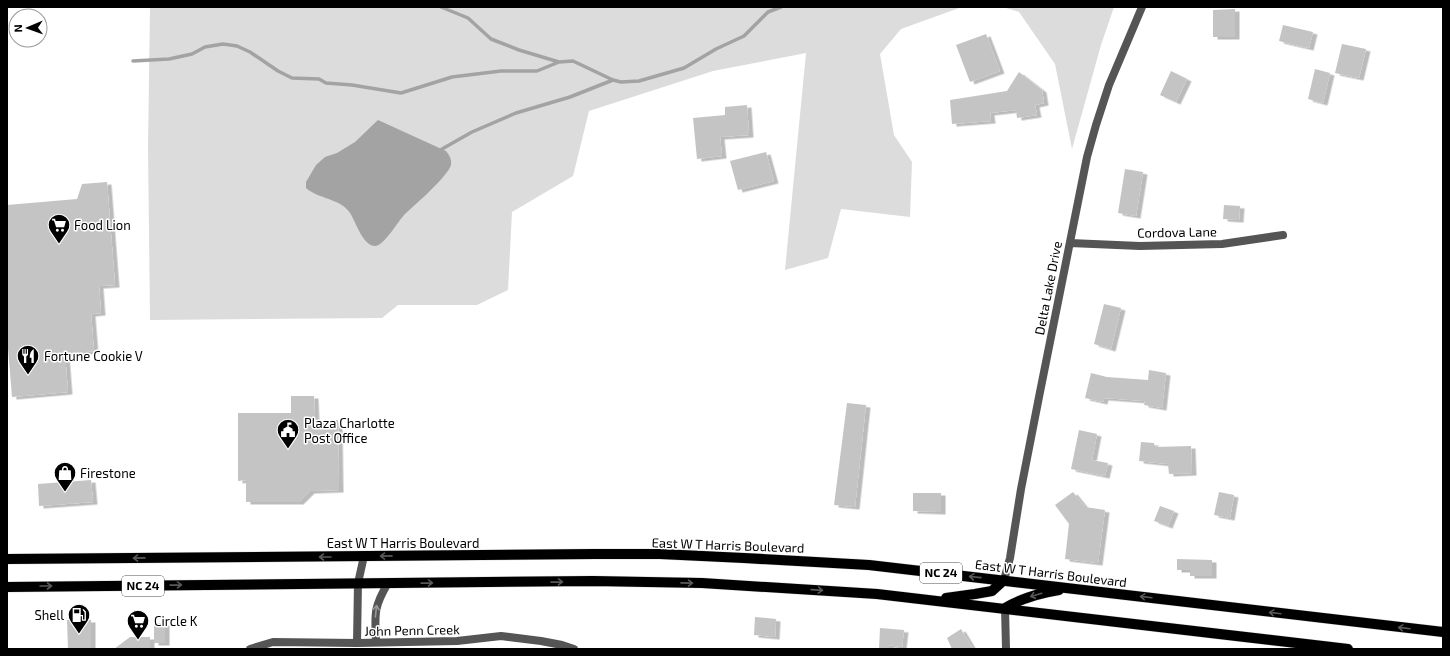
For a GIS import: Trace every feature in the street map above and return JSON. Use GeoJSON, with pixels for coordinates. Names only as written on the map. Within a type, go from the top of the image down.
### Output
{"type":"FeatureCollection","features":[{"type":"Feature","properties":{"kind":"main road","name":"East W T Harris Boulevard"},"geometry":{"type":"LineString","coordinates":[[7,559],[675,555],[744,558],[870,565],[1443,632]]}},
{"type":"Feature","properties":{"kind":"main road"},"geometry":{"type":"LineString","coordinates":[[928,600],[992,591],[1004,580]]}},
{"type":"Feature","properties":{"kind":"main road","name":"NC 24"},"geometry":{"type":"LineString","coordinates":[[7,587],[593,581],[702,583],[877,594],[1348,649]]}},
{"type":"Feature","properties":{"kind":"main road"},"geometry":{"type":"LineString","coordinates":[[1005,608],[1018,600],[1046,592],[1069,588]]}},
{"type":"Feature","properties":{"kind":"street","name":"Delta Lake Drive"},"geometry":{"type":"LineString","coordinates":[[1004,580],[1010,558],[1024,475],[1087,157],[1109,85],[1142,7]]}},
{"type":"Feature","properties":{"kind":"street","name":"Cordova Lane"},"geometry":{"type":"LineString","coordinates":[[1070,243],[1140,246],[1222,244],[1284,235]]}},
{"type":"Feature","properties":{"kind":"street"},"geometry":{"type":"LineString","coordinates":[[356,643],[358,583],[364,556]]}},
{"type":"Feature","properties":{"kind":"street"},"geometry":{"type":"LineString","coordinates":[[376,642],[376,608],[379,598],[388,583]]}},
{"type":"Feature","properties":{"kind":"street"},"geometry":{"type":"LineString","coordinates":[[1005,608],[1006,649]]}},
{"type":"Feature","properties":{"kind":"street","name":"John Penn Creek"},"geometry":{"type":"LineString","coordinates":[[250,649],[273,642],[356,643],[457,641],[501,636],[541,641],[574,649]]}},
{"type":"Feature","properties":{"kind":"shaded area"},"geometry":{"type":"Polygon","coordinates":[[[150,7],[962,7],[901,29],[880,54],[894,135],[912,162],[910,217],[841,209],[828,258],[785,270],[806,53],[713,71],[589,111],[573,176],[512,212],[508,290],[477,305],[398,305],[382,318],[150,320],[148,146],[150,7]]]}},
{"type":"Feature","properties":{"kind":"shaded area"},"geometry":{"type":"Polygon","coordinates":[[[1003,7],[1114,7],[1101,45],[1072,149],[1055,64],[1019,12],[1003,7]]]}},
{"type":"Feature","properties":{"kind":"shaded area"},"geometry":{"type":"Polygon","coordinates":[[[378,120],[446,151],[450,157],[451,165],[449,170],[438,183],[405,214],[391,233],[379,245],[375,246],[371,245],[363,238],[346,208],[335,201],[311,192],[306,188],[306,182],[316,165],[325,157],[337,153],[355,142],[378,120]]]}},
{"type":"Feature","properties":{"kind":"building"},"geometry":{"type":"Polygon","coordinates":[[[1235,9],[1235,37],[1213,37],[1213,10],[1235,9]]]}},
{"type":"Feature","properties":{"kind":"building"},"geometry":{"type":"Polygon","coordinates":[[[1283,25],[1313,32],[1309,48],[1279,41],[1283,25]]]}},
{"type":"Feature","properties":{"kind":"building"},"geometry":{"type":"Polygon","coordinates":[[[986,34],[1000,71],[970,82],[956,45],[986,34]]]}},
{"type":"Feature","properties":{"kind":"building"},"geometry":{"type":"Polygon","coordinates":[[[1342,44],[1366,49],[1359,78],[1335,73],[1342,44]]]}},
{"type":"Feature","properties":{"kind":"building"},"geometry":{"type":"Polygon","coordinates":[[[1315,69],[1330,73],[1323,103],[1308,99],[1315,69]]]}},
{"type":"Feature","properties":{"kind":"building"},"geometry":{"type":"Polygon","coordinates":[[[1171,71],[1187,79],[1176,102],[1160,95],[1171,71]]]}},
{"type":"Feature","properties":{"kind":"building"},"geometry":{"type":"Polygon","coordinates":[[[1019,72],[1042,90],[1044,103],[1035,105],[1037,115],[1017,118],[1016,110],[990,113],[991,121],[952,124],[950,100],[1007,91],[1019,72]]]}},
{"type":"Feature","properties":{"kind":"building"},"geometry":{"type":"Polygon","coordinates":[[[747,105],[749,135],[720,137],[722,156],[697,159],[693,118],[725,115],[725,107],[747,105]]]}},
{"type":"Feature","properties":{"kind":"building"},"geometry":{"type":"Polygon","coordinates":[[[766,152],[774,181],[738,190],[730,161],[766,152]]]}},
{"type":"Feature","properties":{"kind":"building"},"geometry":{"type":"Polygon","coordinates":[[[1125,169],[1143,172],[1136,216],[1118,213],[1125,169]]]}},
{"type":"Feature","properties":{"kind":"building","name":"Food Lion"},"geometry":{"type":"Polygon","coordinates":[[[107,182],[115,285],[99,286],[101,313],[91,314],[94,351],[65,354],[68,392],[12,397],[7,336],[7,205],[77,199],[82,184],[107,182]]]}},
{"type":"Feature","properties":{"kind":"building"},"geometry":{"type":"Polygon","coordinates":[[[1224,205],[1240,206],[1239,220],[1223,219],[1224,205]]]}},
{"type":"Feature","properties":{"kind":"building"},"geometry":{"type":"Polygon","coordinates":[[[1104,304],[1121,308],[1111,349],[1094,344],[1104,304]]]}},
{"type":"Feature","properties":{"kind":"building"},"geometry":{"type":"Polygon","coordinates":[[[1149,370],[1166,373],[1162,408],[1144,405],[1145,401],[1104,398],[1103,402],[1085,398],[1091,373],[1107,377],[1148,380],[1149,370]]]}},
{"type":"Feature","properties":{"kind":"building","name":"Plaza Charlotte Post Office"},"geometry":{"type":"Polygon","coordinates":[[[291,396],[314,396],[315,420],[338,420],[339,490],[310,491],[299,502],[246,502],[246,480],[238,481],[238,413],[291,413],[291,396]]]}},
{"type":"Feature","properties":{"kind":"building"},"geometry":{"type":"Polygon","coordinates":[[[847,403],[866,405],[855,507],[834,505],[847,403]]]}},
{"type":"Feature","properties":{"kind":"building"},"geometry":{"type":"Polygon","coordinates":[[[1079,430],[1097,434],[1092,460],[1108,463],[1105,476],[1071,469],[1079,430]]]}},
{"type":"Feature","properties":{"kind":"building"},"geometry":{"type":"Polygon","coordinates":[[[1141,442],[1154,443],[1154,447],[1191,446],[1192,473],[1169,474],[1168,464],[1139,461],[1141,442]]]}},
{"type":"Feature","properties":{"kind":"building","name":"Firestone"},"geometry":{"type":"Polygon","coordinates":[[[91,480],[93,502],[39,506],[38,484],[91,480]]]}},
{"type":"Feature","properties":{"kind":"building"},"geometry":{"type":"Polygon","coordinates":[[[1073,492],[1085,507],[1105,510],[1098,563],[1065,559],[1069,524],[1055,505],[1073,492]]]}},
{"type":"Feature","properties":{"kind":"building"},"geometry":{"type":"Polygon","coordinates":[[[1219,492],[1234,495],[1230,518],[1214,515],[1219,492]]]}},
{"type":"Feature","properties":{"kind":"building"},"geometry":{"type":"Polygon","coordinates":[[[913,493],[941,493],[941,512],[913,511],[913,493]]]}},
{"type":"Feature","properties":{"kind":"building"},"geometry":{"type":"Polygon","coordinates":[[[1160,506],[1174,511],[1168,526],[1154,521],[1160,506]]]}},
{"type":"Feature","properties":{"kind":"building"},"geometry":{"type":"Polygon","coordinates":[[[1177,559],[1212,560],[1212,576],[1190,576],[1190,570],[1177,570],[1177,559]]]}},
{"type":"Feature","properties":{"kind":"building"},"geometry":{"type":"Polygon","coordinates":[[[755,617],[776,619],[775,637],[754,635],[755,617]]]}},
{"type":"Feature","properties":{"kind":"building","name":"Shell"},"geometry":{"type":"Polygon","coordinates":[[[67,620],[91,620],[91,649],[68,649],[67,620]]]}},
{"type":"Feature","properties":{"kind":"building"},"geometry":{"type":"Polygon","coordinates":[[[154,623],[165,623],[165,643],[154,643],[154,623]]]}},
{"type":"Feature","properties":{"kind":"building"},"geometry":{"type":"Polygon","coordinates":[[[880,628],[904,630],[902,647],[889,645],[889,649],[879,649],[880,628]]]}},
{"type":"Feature","properties":{"kind":"building"},"geometry":{"type":"Polygon","coordinates":[[[961,629],[973,649],[952,649],[947,638],[961,629]]]}},
{"type":"Feature","properties":{"kind":"building","name":"Circle K"},"geometry":{"type":"Polygon","coordinates":[[[130,637],[150,637],[150,649],[114,649],[130,637]]]}},
{"type":"Feature","properties":{"kind":"waterway"},"geometry":{"type":"LineString","coordinates":[[441,7],[468,18],[491,39],[519,50],[559,62],[573,61],[613,80],[621,82],[639,81],[684,68],[716,49],[744,36],[768,12],[781,7]]}},
{"type":"Feature","properties":{"kind":"waterway"},"geometry":{"type":"LineString","coordinates":[[133,61],[169,59],[192,54],[205,47],[223,44],[237,46],[250,52],[278,71],[292,78],[319,79],[326,83],[352,85],[401,93],[452,77],[501,71],[537,71],[559,62]]}},
{"type":"Feature","properties":{"kind":"waterway"},"geometry":{"type":"LineString","coordinates":[[442,149],[472,132],[516,113],[570,97],[613,80]]}},
{"type":"Feature","properties":{"kind":"place","name":"Food Lion"},"geometry":{"type":"Point","coordinates":[59,244]}},
{"type":"Feature","properties":{"kind":"place","name":"Fortune Cookie V"},"geometry":{"type":"Point","coordinates":[28,376]}},
{"type":"Feature","properties":{"kind":"place","name":"Plaza Charlotte Post Office"},"geometry":{"type":"Point","coordinates":[288,450]}},
{"type":"Feature","properties":{"kind":"place","name":"Firestone"},"geometry":{"type":"Point","coordinates":[65,492]}},
{"type":"Feature","properties":{"kind":"place","name":"Shell"},"geometry":{"type":"Point","coordinates":[79,634]}},
{"type":"Feature","properties":{"kind":"place","name":"Circle K"},"geometry":{"type":"Point","coordinates":[138,640]}}]}
